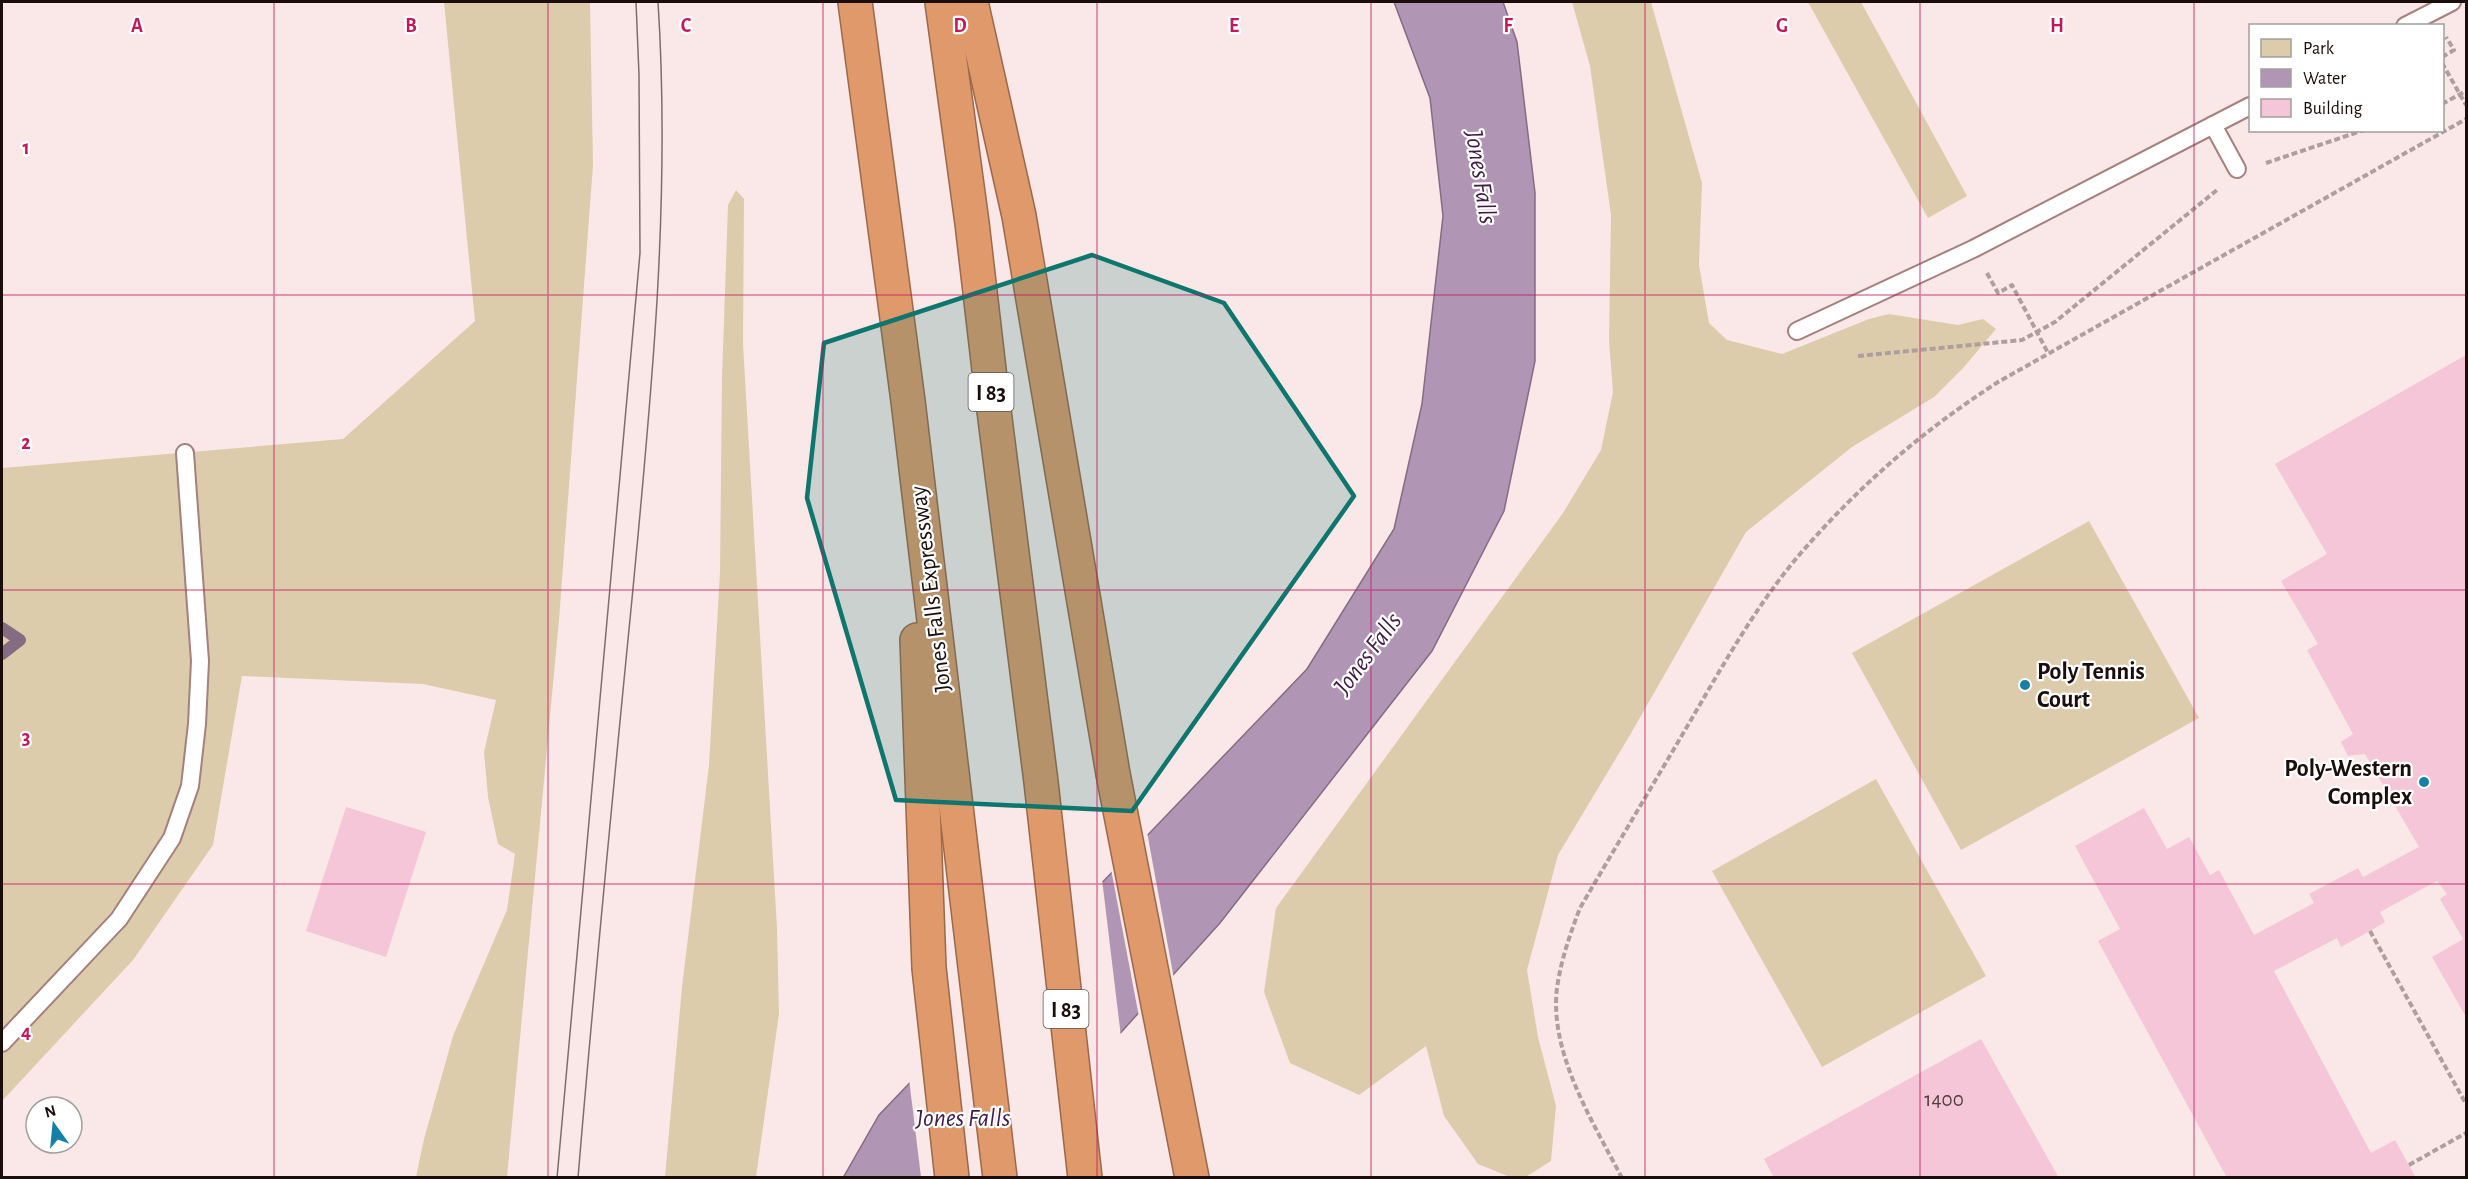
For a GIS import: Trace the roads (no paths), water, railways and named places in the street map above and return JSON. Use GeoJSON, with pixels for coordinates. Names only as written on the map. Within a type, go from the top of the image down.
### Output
{"type":"FeatureCollection","features":[{"type":"Feature","properties":{"kind":"highway","name":"Jones Falls Expressway"},"geometry":{"type":"LineString","coordinates":[[855,2],[908,401],[1000,1178]]}},
{"type":"Feature","properties":{"kind":"highway","name":"I 83"},"geometry":{"type":"LineString","coordinates":[[942,2],[972,223],[1085,1176]]}},
{"type":"Feature","properties":{"kind":"highway"},"geometry":{"type":"LineString","coordinates":[[971,2],[1019,216],[1113,774],[1192,1178]]}},
{"type":"Feature","properties":{"kind":"highway"},"geometry":{"type":"LineString","coordinates":[[908,401],[929,968],[952,1178]]}},
{"type":"Feature","properties":{"kind":"lane"},"geometry":{"type":"LineString","coordinates":[[2409,24],[2452,2]]}},
{"type":"Feature","properties":{"kind":"lane"},"geometry":{"type":"LineString","coordinates":[[1797,331],[1973,249],[2249,107]]}},
{"type":"Feature","properties":{"kind":"lane"},"geometry":{"type":"LineString","coordinates":[[2213,125],[2237,169]]}},
{"type":"Feature","properties":{"kind":"lane"},"geometry":{"type":"LineString","coordinates":[[2,1043],[119,919],[172,838],[189,786],[197,724],[200,661],[185,453]]}},
{"type":"Feature","properties":{"kind":"water","name":"Jones Falls"},"geometry":{"type":"Polygon","coordinates":[[[1394,2],[1503,2],[1517,42],[1535,193],[1535,361],[1504,511],[1432,651],[1220,923],[990,1177],[843,1178],[879,1115],[1307,669],[1394,529],[1422,404],[1443,216],[1430,98],[1394,2]]]}},
{"type":"Feature","properties":{"kind":"waterway"},"geometry":{"type":"LineString","coordinates":[[2,628],[20,640],[2,654]]}},
{"type":"Feature","properties":{"kind":"tram line"},"geometry":{"type":"LineString","coordinates":[[557,1178],[640,253],[639,75],[636,2]]}},
{"type":"Feature","properties":{"kind":"tram line"},"geometry":{"type":"LineString","coordinates":[[578,1178],[652,375],[662,151],[658,2]]}},
{"type":"Feature","properties":{"kind":"place","name":"Poly Tennis Court"},"geometry":{"type":"Point","coordinates":[2025,685]}},
{"type":"Feature","properties":{"kind":"place","name":"Poly-Western Complex"},"geometry":{"type":"Point","coordinates":[2424,782]}}]}
